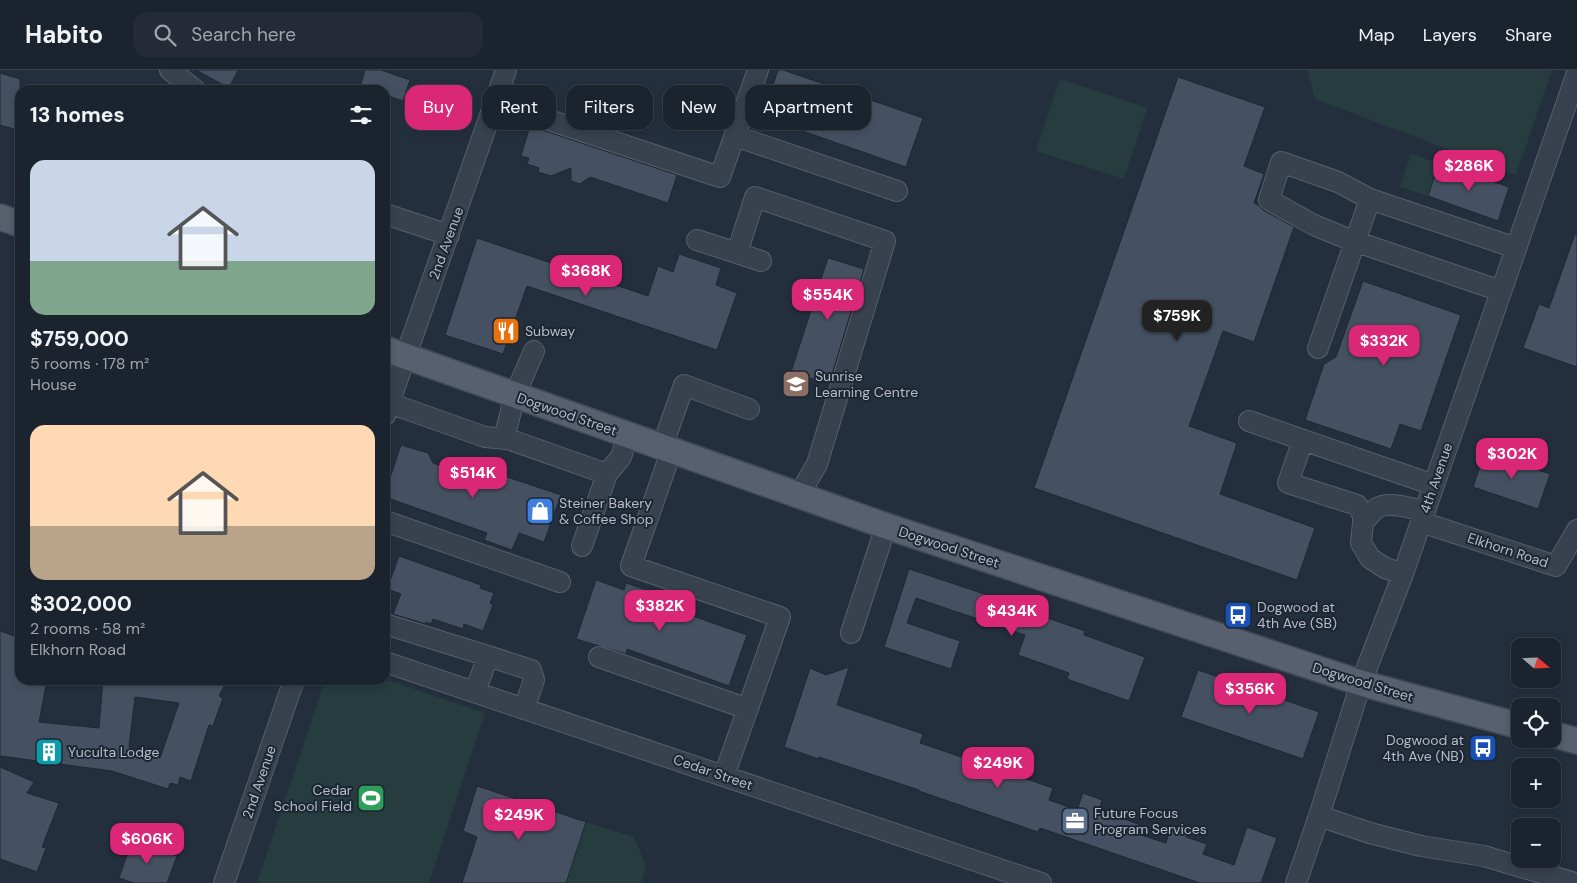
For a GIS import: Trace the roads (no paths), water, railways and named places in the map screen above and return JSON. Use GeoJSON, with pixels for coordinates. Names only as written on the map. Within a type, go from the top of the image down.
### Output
{"type":"FeatureCollection","features":[{"type":"Feature","properties":{"kind":"main road"},"geometry":{"type":"LineString","coordinates":[[0,217],[15,222]]}},
{"type":"Feature","properties":{"kind":"main road","name":"Dogwood Street"},"geometry":{"type":"LineString","coordinates":[[395,352],[886,526],[1361,683],[1511,724]]}},
{"type":"Feature","properties":{"kind":"main road"},"geometry":{"type":"LineString","coordinates":[[1561,737],[1577,741]]}},
{"type":"Feature","properties":{"kind":"street"},"geometry":{"type":"LineString","coordinates":[[170,70],[190,85]]}},
{"type":"Feature","properties":{"kind":"street","name":"2nd Avenue"},"geometry":{"type":"LineString","coordinates":[[501,85],[506,70]]}},
{"type":"Feature","properties":{"kind":"street"},"geometry":{"type":"LineString","coordinates":[[556,122],[720,177],[758,70]]}},
{"type":"Feature","properties":{"kind":"street","name":"4th Avenue"},"geometry":{"type":"LineString","coordinates":[[1296,883],[1361,683],[1403,574],[1577,73]]}},
{"type":"Feature","properties":{"kind":"street","name":"2nd Avenue"},"geometry":{"type":"LineString","coordinates":[[390,388],[395,352],[449,235],[485,130]]}},
{"type":"Feature","properties":{"kind":"street"},"geometry":{"type":"LineString","coordinates":[[735,136],[897,191]]}},
{"type":"Feature","properties":{"kind":"street"},"geometry":{"type":"LineString","coordinates":[[1501,291],[1314,225],[1269,200],[1281,162],[1338,182],[1370,198],[1516,248]]}},
{"type":"Feature","properties":{"kind":"street"},"geometry":{"type":"LineString","coordinates":[[737,253],[755,197],[886,241],[817,464],[798,495]]}},
{"type":"Feature","properties":{"kind":"street"},"geometry":{"type":"LineString","coordinates":[[1318,348],[1370,198]]}},
{"type":"Feature","properties":{"kind":"street"},"geometry":{"type":"LineString","coordinates":[[390,216],[449,235]]}},
{"type":"Feature","properties":{"kind":"street"},"geometry":{"type":"LineString","coordinates":[[697,240],[761,261]]}},
{"type":"Feature","properties":{"kind":"street"},"geometry":{"type":"LineString","coordinates":[[504,439],[514,395],[534,351]]}},
{"type":"Feature","properties":{"kind":"street"},"geometry":{"type":"LineString","coordinates":[[724,776],[780,617],[631,566],[684,386],[749,409]]}},
{"type":"Feature","properties":{"kind":"street"},"geometry":{"type":"LineString","coordinates":[[390,410],[485,437],[508,439],[607,474]]}},
{"type":"Feature","properties":{"kind":"street"},"geometry":{"type":"LineString","coordinates":[[1249,421],[1434,485]]}},
{"type":"Feature","properties":{"kind":"street"},"geometry":{"type":"LineString","coordinates":[[582,546],[607,474],[621,457],[628,435]]}},
{"type":"Feature","properties":{"kind":"street"},"geometry":{"type":"LineString","coordinates":[[1303,440],[1288,483],[1357,505],[1364,515],[1361,543],[1370,558],[1384,568],[1403,574]]}},
{"type":"Feature","properties":{"kind":"street"},"geometry":{"type":"LineString","coordinates":[[1362,523],[1378,507],[1410,507],[1423,517]]}},
{"type":"Feature","properties":{"kind":"street","name":"Elkhorn Road"},"geometry":{"type":"LineString","coordinates":[[1423,517],[1556,566],[1577,530]]}},
{"type":"Feature","properties":{"kind":"street"},"geometry":{"type":"LineString","coordinates":[[390,523],[560,582]]}},
{"type":"Feature","properties":{"kind":"street"},"geometry":{"type":"LineString","coordinates":[[851,634],[886,526]]}},
{"type":"Feature","properties":{"kind":"street"},"geometry":{"type":"LineString","coordinates":[[390,626],[531,670],[534,680],[524,709]]}},
{"type":"Feature","properties":{"kind":"street"},"geometry":{"type":"LineString","coordinates":[[475,692],[488,656]]}},
{"type":"Feature","properties":{"kind":"street"},"geometry":{"type":"LineString","coordinates":[[599,658],[748,709]]}},
{"type":"Feature","properties":{"kind":"street","name":"Cedar Street"},"geometry":{"type":"LineString","coordinates":[[390,664],[1040,883]]}},
{"type":"Feature","properties":{"kind":"street","name":"2nd Avenue"},"geometry":{"type":"LineString","coordinates":[[224,883],[292,685]]}},
{"type":"Feature","properties":{"kind":"street"},"geometry":{"type":"LineString","coordinates":[[1319,816],[1370,833],[1421,846],[1484,856],[1575,883]]}},
{"type":"Feature","properties":{"kind":"place","name":"Subway"},"geometry":{"type":"Point","coordinates":[506,331]}},
{"type":"Feature","properties":{"kind":"place","name":"Sunrise Learning Centre"},"geometry":{"type":"Point","coordinates":[796,384]}},
{"type":"Feature","properties":{"kind":"place","name":"Steiner Bakery & Coffee Shop"},"geometry":{"type":"Point","coordinates":[540,511]}},
{"type":"Feature","properties":{"kind":"place","name":"Dogwood at 4th Ave (SB)"},"geometry":{"type":"Point","coordinates":[1238,615]}},
{"type":"Feature","properties":{"kind":"place","name":"Dogwood at 4th Ave (NB)"},"geometry":{"type":"Point","coordinates":[1483,748]}},
{"type":"Feature","properties":{"kind":"place","name":"Yuculta Lodge"},"geometry":{"type":"Point","coordinates":[49,752]}},
{"type":"Feature","properties":{"kind":"place","name":"Cedar School Field"},"geometry":{"type":"Point","coordinates":[371,798]}},
{"type":"Feature","properties":{"kind":"place","name":"Future Focus Program Services"},"geometry":{"type":"Point","coordinates":[1075,821]}}]}
